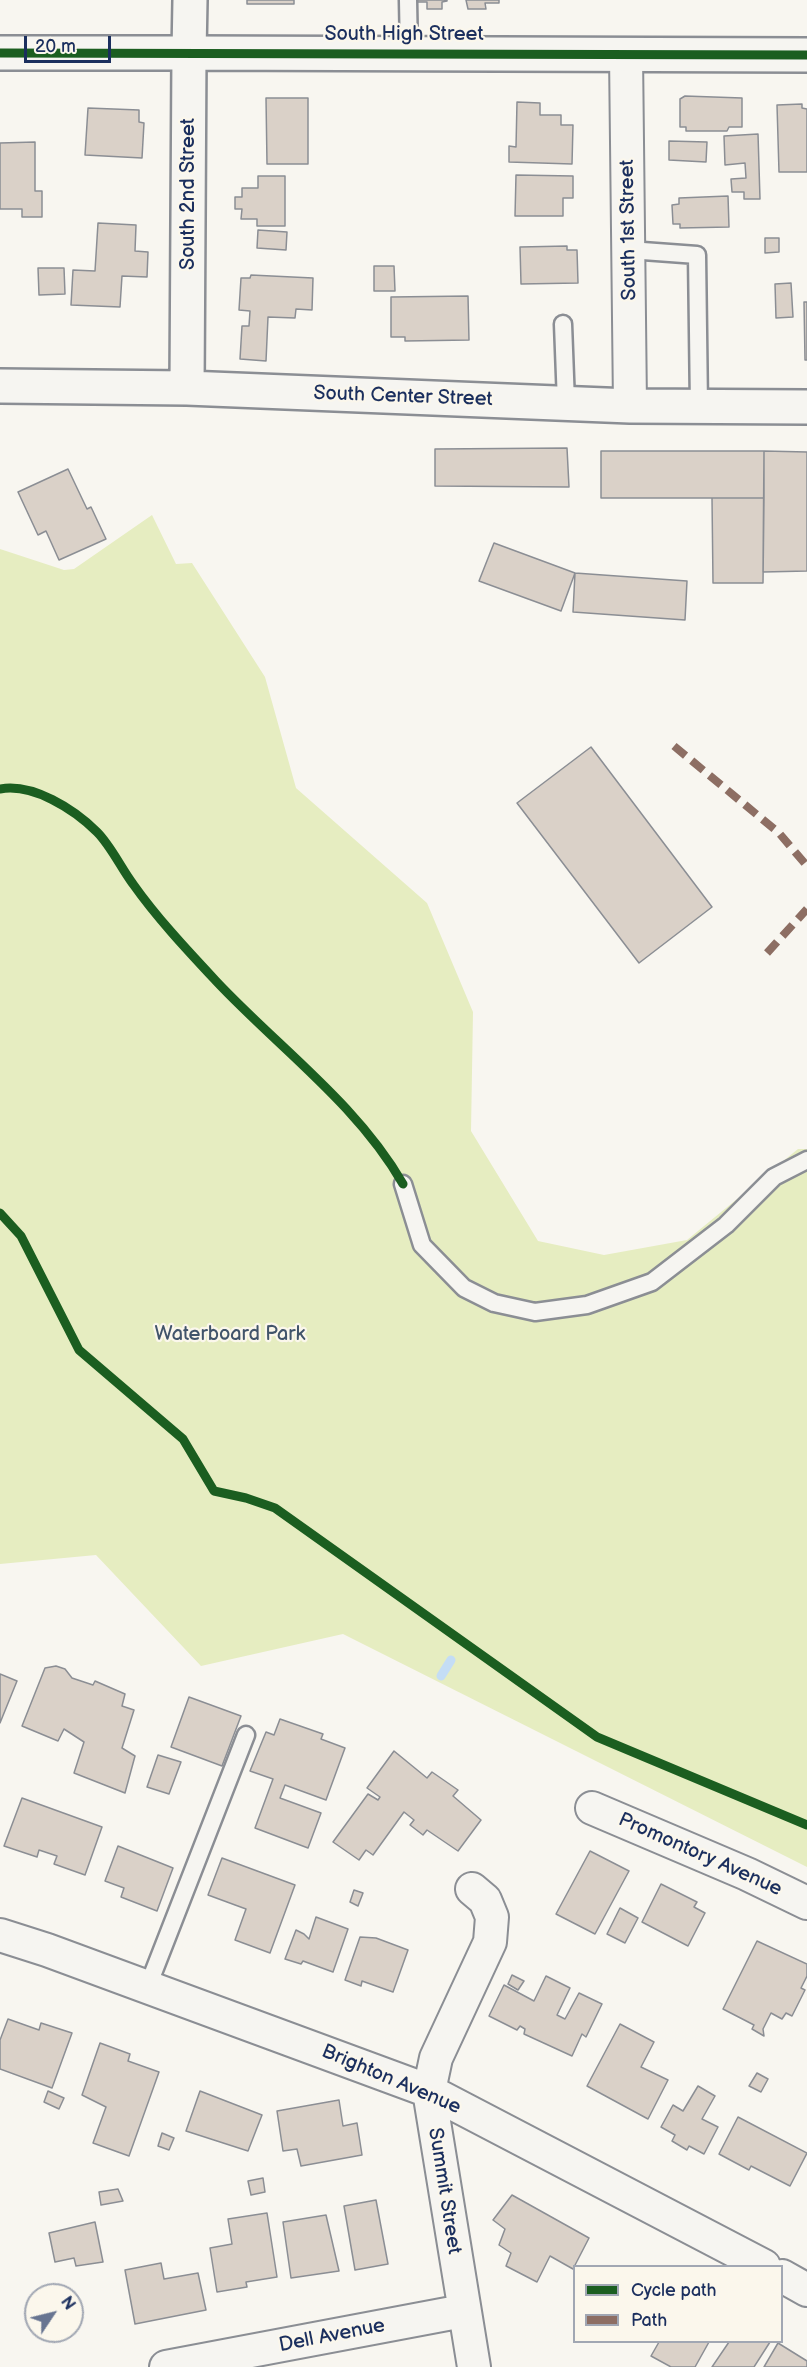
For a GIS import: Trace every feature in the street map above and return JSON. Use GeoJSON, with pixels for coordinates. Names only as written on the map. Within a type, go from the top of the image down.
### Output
{"type":"FeatureCollection","features":[{"type":"Feature","properties":{"kind":"street","name":"South 2nd Street"},"geometry":{"type":"LineString","coordinates":[[188,388],[190,0]]}},
{"type":"Feature","properties":{"kind":"street","name":"South High Street"},"geometry":{"type":"LineString","coordinates":[[0,53],[807,55]]}},
{"type":"Feature","properties":{"kind":"street","name":"South 1st Street"},"geometry":{"type":"LineString","coordinates":[[626,54],[630,406]]}},
{"type":"Feature","properties":{"kind":"street","name":"South Center Street"},"geometry":{"type":"LineString","coordinates":[[0,386],[188,388],[630,406],[807,407]]}},
{"type":"Feature","properties":{"kind":"street","name":"Promontory Avenue"},"geometry":{"type":"LineString","coordinates":[[592,1808],[747,1874],[807,1903]]}},
{"type":"Feature","properties":{"kind":"street","name":"Summit Street"},"geometry":{"type":"LineString","coordinates":[[472,1889],[485,1900],[492,1917],[490,1942],[436,2058],[429,2091],[463,2311],[474,2367]]}},
{"type":"Feature","properties":{"kind":"street","name":"Brighton Avenue"},"geometry":{"type":"LineString","coordinates":[[0,1935],[148,1986],[429,2091],[762,2265]]}},
{"type":"Feature","properties":{"kind":"street"},"geometry":{"type":"LineString","coordinates":[[783,2277],[807,2290]]}},
{"type":"Feature","properties":{"kind":"street","name":"Dell Avenue"},"geometry":{"type":"LineString","coordinates":[[166,2367],[463,2311]]}},
{"type":"Feature","properties":{"kind":"lane"},"geometry":{"type":"LineString","coordinates":[[408,0],[409,53]]}},
{"type":"Feature","properties":{"kind":"lane"},"geometry":{"type":"LineString","coordinates":[[629,250],[696,255],[699,407]]}},
{"type":"Feature","properties":{"kind":"lane"},"geometry":{"type":"LineString","coordinates":[[563,324],[566,403]]}},
{"type":"Feature","properties":{"kind":"lane"},"geometry":{"type":"LineString","coordinates":[[403,1184],[422,1245],[464,1288],[494,1303],[535,1312],[587,1305],[652,1282],[726,1225],[774,1176],[807,1160]]}},
{"type":"Feature","properties":{"kind":"lane"},"geometry":{"type":"LineString","coordinates":[[148,1986],[246,1735]]}},
{"type":"Feature","properties":{"kind":"green space","name":"Waterboard Park"},"geometry":{"type":"Polygon","coordinates":[[[152,515],[176,564],[192,563],[265,677],[296,788],[427,903],[473,1012],[471,1131],[538,1241],[604,1255],[687,1240],[798,1149],[807,1149],[807,1867],[343,1634],[201,1666],[96,1555],[0,1564],[0,549],[64,570],[74,569],[152,515]]]}},
{"type":"Feature","properties":{"kind":"building"},"geometry":{"type":"Polygon","coordinates":[[[247,0],[294,0],[294,4],[247,4],[247,0]]]}},
{"type":"Feature","properties":{"kind":"building"},"geometry":{"type":"Polygon","coordinates":[[[415,0],[447,1],[442,2],[442,9],[427,9],[427,2],[415,2],[415,0]]]}},
{"type":"Feature","properties":{"kind":"building"},"geometry":{"type":"Polygon","coordinates":[[[466,0],[499,0],[499,3],[485,3],[486,9],[468,9],[466,0]]]}},
{"type":"Feature","properties":{"kind":"building"},"geometry":{"type":"Polygon","coordinates":[[[685,96],[742,98],[742,127],[729,127],[727,131],[686,131],[686,127],[680,127],[680,99],[685,96]]]}},
{"type":"Feature","properties":{"kind":"building"},"geometry":{"type":"Polygon","coordinates":[[[266,98],[308,98],[308,164],[267,164],[266,98]]]}},
{"type":"Feature","properties":{"kind":"building"},"geometry":{"type":"Polygon","coordinates":[[[517,102],[540,103],[540,115],[561,115],[561,125],[573,125],[572,164],[509,162],[509,146],[516,147],[517,102]]]}},
{"type":"Feature","properties":{"kind":"building"},"geometry":{"type":"Polygon","coordinates":[[[802,104],[802,108],[807,109],[807,172],[779,172],[777,105],[802,104]]]}},
{"type":"Feature","properties":{"kind":"building"},"geometry":{"type":"Polygon","coordinates":[[[88,108],[139,110],[139,122],[144,123],[142,158],[85,155],[88,108]]]}},
{"type":"Feature","properties":{"kind":"building"},"geometry":{"type":"Polygon","coordinates":[[[758,134],[760,199],[744,199],[744,192],[732,192],[731,179],[746,178],[745,163],[725,165],[724,136],[758,134]]]}},
{"type":"Feature","properties":{"kind":"building"},"geometry":{"type":"Polygon","coordinates":[[[669,141],[707,142],[706,162],[669,160],[669,141]]]}},
{"type":"Feature","properties":{"kind":"building"},"geometry":{"type":"Polygon","coordinates":[[[35,142],[35,191],[42,191],[42,217],[22,217],[22,209],[0,209],[0,143],[35,142]]]}},
{"type":"Feature","properties":{"kind":"building"},"geometry":{"type":"Polygon","coordinates":[[[516,175],[573,176],[573,198],[563,198],[563,216],[515,216],[516,175]]]}},
{"type":"Feature","properties":{"kind":"building"},"geometry":{"type":"Polygon","coordinates":[[[258,176],[285,176],[285,226],[257,226],[257,219],[241,219],[242,209],[235,209],[235,197],[242,197],[242,188],[258,188],[258,176]]]}},
{"type":"Feature","properties":{"kind":"building"},"geometry":{"type":"Polygon","coordinates":[[[728,196],[729,227],[680,228],[680,224],[673,224],[672,205],[679,204],[679,198],[728,196]]]}},
{"type":"Feature","properties":{"kind":"building"},"geometry":{"type":"Polygon","coordinates":[[[98,223],[136,225],[135,251],[148,252],[147,277],[122,276],[120,307],[71,305],[73,270],[95,271],[98,223]]]}},
{"type":"Feature","properties":{"kind":"building"},"geometry":{"type":"Polygon","coordinates":[[[258,230],[287,232],[286,250],[257,248],[258,230]]]}},
{"type":"Feature","properties":{"kind":"building"},"geometry":{"type":"Polygon","coordinates":[[[765,238],[779,238],[779,252],[765,253],[765,238]]]}},
{"type":"Feature","properties":{"kind":"building"},"geometry":{"type":"Polygon","coordinates":[[[567,246],[567,250],[577,250],[578,283],[521,284],[520,247],[567,246]]]}},
{"type":"Feature","properties":{"kind":"building"},"geometry":{"type":"Polygon","coordinates":[[[374,266],[394,266],[395,291],[374,291],[374,266]]]}},
{"type":"Feature","properties":{"kind":"building"},"geometry":{"type":"Polygon","coordinates":[[[38,268],[64,268],[65,294],[39,295],[38,268]]]}},
{"type":"Feature","properties":{"kind":"building"},"geometry":{"type":"Polygon","coordinates":[[[251,275],[313,278],[312,310],[296,309],[295,318],[268,317],[266,361],[240,359],[242,326],[249,326],[250,311],[239,310],[241,278],[250,278],[251,275]]]}},
{"type":"Feature","properties":{"kind":"building"},"geometry":{"type":"Polygon","coordinates":[[[791,283],[793,317],[776,318],[775,284],[791,283]]]}},
{"type":"Feature","properties":{"kind":"building"},"geometry":{"type":"Polygon","coordinates":[[[468,296],[469,340],[405,341],[405,337],[391,337],[391,297],[468,296]]]}},
{"type":"Feature","properties":{"kind":"building"},"geometry":{"type":"Polygon","coordinates":[[[804,302],[807,302],[807,360],[805,360],[804,302]]]}},
{"type":"Feature","properties":{"kind":"building"},"geometry":{"type":"Polygon","coordinates":[[[567,448],[569,487],[435,486],[435,449],[567,448]]]}},
{"type":"Feature","properties":{"kind":"building"},"geometry":{"type":"Polygon","coordinates":[[[601,451],[764,451],[764,498],[601,498],[601,451]]]}},
{"type":"Feature","properties":{"kind":"building"},"geometry":{"type":"Polygon","coordinates":[[[764,451],[807,452],[807,571],[763,572],[764,451]]]}},
{"type":"Feature","properties":{"kind":"building"},"geometry":{"type":"Polygon","coordinates":[[[68,469],[87,509],[91,507],[106,539],[59,560],[46,531],[38,535],[18,492],[68,469]]]}},
{"type":"Feature","properties":{"kind":"building"},"geometry":{"type":"Polygon","coordinates":[[[712,498],[764,498],[763,583],[713,583],[712,498]]]}},
{"type":"Feature","properties":{"kind":"building"},"geometry":{"type":"Polygon","coordinates":[[[494,543],[575,573],[561,611],[479,581],[494,543]]]}},
{"type":"Feature","properties":{"kind":"building"},"geometry":{"type":"Polygon","coordinates":[[[575,573],[687,581],[685,620],[573,612],[575,573]]]}},
{"type":"Feature","properties":{"kind":"building"},"geometry":{"type":"Polygon","coordinates":[[[591,747],[712,907],[639,963],[517,803],[591,747]]]}},
{"type":"Feature","properties":{"kind":"building"},"geometry":{"type":"Polygon","coordinates":[[[56,1666],[65,1669],[72,1678],[93,1685],[95,1681],[125,1694],[122,1706],[134,1710],[122,1748],[135,1756],[125,1793],[74,1773],[84,1742],[64,1729],[58,1741],[22,1726],[45,1668],[56,1666]]]}},
{"type":"Feature","properties":{"kind":"building"},"geometry":{"type":"Polygon","coordinates":[[[0,1674],[17,1681],[0,1723],[0,1674]]]}},
{"type":"Feature","properties":{"kind":"building"},"geometry":{"type":"Polygon","coordinates":[[[189,1697],[241,1716],[222,1766],[171,1747],[189,1697]]]}},
{"type":"Feature","properties":{"kind":"building"},"geometry":{"type":"Polygon","coordinates":[[[280,1719],[323,1734],[321,1739],[345,1748],[326,1800],[285,1785],[280,1798],[321,1813],[308,1848],[255,1828],[273,1779],[250,1771],[266,1732],[274,1735],[280,1719]]]}},
{"type":"Feature","properties":{"kind":"building"},"geometry":{"type":"Polygon","coordinates":[[[394,1751],[427,1778],[432,1772],[458,1790],[453,1796],[481,1820],[458,1851],[427,1830],[423,1835],[410,1825],[414,1820],[404,1812],[373,1855],[366,1850],[359,1860],[333,1842],[368,1794],[378,1800],[380,1797],[367,1788],[394,1751]]]}},
{"type":"Feature","properties":{"kind":"building"},"geometry":{"type":"Polygon","coordinates":[[[158,1755],[181,1762],[169,1794],[147,1787],[158,1755]]]}},
{"type":"Feature","properties":{"kind":"building"},"geometry":{"type":"Polygon","coordinates":[[[22,1798],[102,1827],[85,1875],[54,1864],[57,1856],[39,1850],[37,1857],[4,1846],[22,1798]]]}},
{"type":"Feature","properties":{"kind":"building"},"geometry":{"type":"Polygon","coordinates":[[[118,1846],[173,1868],[157,1911],[121,1897],[124,1888],[105,1881],[118,1846]]]}},
{"type":"Feature","properties":{"kind":"building"},"geometry":{"type":"Polygon","coordinates":[[[590,1851],[629,1871],[595,1934],[556,1914],[590,1851]]]}},
{"type":"Feature","properties":{"kind":"building"},"geometry":{"type":"Polygon","coordinates":[[[222,1858],[295,1885],[270,1953],[235,1940],[246,1909],[208,1895],[222,1858]]]}},
{"type":"Feature","properties":{"kind":"building"},"geometry":{"type":"Polygon","coordinates":[[[661,1884],[697,1902],[694,1907],[705,1913],[688,1946],[642,1922],[661,1884]]]}},
{"type":"Feature","properties":{"kind":"building"},"geometry":{"type":"Polygon","coordinates":[[[354,1890],[363,1893],[358,1906],[350,1902],[354,1890]]]}},
{"type":"Feature","properties":{"kind":"building"},"geometry":{"type":"Polygon","coordinates":[[[620,1908],[638,1918],[625,1943],[607,1934],[620,1908]]]}},
{"type":"Feature","properties":{"kind":"building"},"geometry":{"type":"Polygon","coordinates":[[[316,1917],[348,1929],[333,1972],[303,1961],[301,1964],[285,1959],[296,1930],[309,1939],[316,1917]]]}},
{"type":"Feature","properties":{"kind":"building"},"geometry":{"type":"Polygon","coordinates":[[[360,1937],[376,1938],[408,1950],[393,1992],[362,1981],[361,1986],[345,1980],[360,1937]]]}},
{"type":"Feature","properties":{"kind":"building"},"geometry":{"type":"Polygon","coordinates":[[[757,1941],[807,1964],[807,1976],[801,1988],[805,1990],[792,2016],[786,2013],[782,2019],[771,2013],[763,2029],[764,2036],[752,2029],[754,2025],[723,2009],[757,1941]]]}},
{"type":"Feature","properties":{"kind":"building"},"geometry":{"type":"Polygon","coordinates":[[[512,1975],[524,1981],[518,1990],[508,1984],[512,1975]]]}},
{"type":"Feature","properties":{"kind":"building"},"geometry":{"type":"Polygon","coordinates":[[[546,1976],[570,1988],[557,2015],[565,2019],[579,1993],[602,2004],[586,2037],[582,2034],[572,2056],[524,2034],[525,2029],[520,2026],[517,2030],[489,2016],[504,1985],[534,2001],[546,1976]]]}},
{"type":"Feature","properties":{"kind":"building"},"geometry":{"type":"Polygon","coordinates":[[[8,2019],[39,2030],[41,2023],[72,2033],[52,2088],[0,2069],[0,2040],[8,2019]]]}},
{"type":"Feature","properties":{"kind":"building"},"geometry":{"type":"Polygon","coordinates":[[[620,2024],[654,2042],[641,2067],[668,2080],[648,2119],[587,2086],[620,2024]]]}},
{"type":"Feature","properties":{"kind":"building"},"geometry":{"type":"Polygon","coordinates":[[[100,2043],[130,2054],[128,2061],[159,2072],[129,2156],[93,2143],[106,2107],[82,2095],[100,2043]]]}},
{"type":"Feature","properties":{"kind":"building"},"geometry":{"type":"Polygon","coordinates":[[[757,2073],[768,2079],[761,2092],[749,2086],[757,2073]]]}},
{"type":"Feature","properties":{"kind":"building"},"geometry":{"type":"Polygon","coordinates":[[[698,2086],[715,2096],[702,2119],[718,2127],[704,2154],[689,2146],[687,2150],[672,2141],[675,2135],[661,2127],[673,2105],[683,2111],[698,2086]]]}},
{"type":"Feature","properties":{"kind":"building"},"geometry":{"type":"Polygon","coordinates":[[[48,2091],[64,2098],[59,2109],[44,2102],[48,2091]]]}},
{"type":"Feature","properties":{"kind":"building"},"geometry":{"type":"Polygon","coordinates":[[[200,2091],[262,2115],[248,2151],[186,2131],[200,2091]]]}},
{"type":"Feature","properties":{"kind":"building"},"geometry":{"type":"Polygon","coordinates":[[[339,2100],[343,2126],[357,2123],[362,2155],[301,2166],[297,2149],[283,2151],[277,2111],[339,2100]]]}},
{"type":"Feature","properties":{"kind":"building"},"geometry":{"type":"Polygon","coordinates":[[[738,2117],[807,2153],[790,2186],[751,2166],[749,2170],[719,2154],[738,2117]]]}},
{"type":"Feature","properties":{"kind":"building"},"geometry":{"type":"Polygon","coordinates":[[[162,2133],[174,2138],[169,2150],[158,2146],[162,2133]]]}},
{"type":"Feature","properties":{"kind":"building"},"geometry":{"type":"Polygon","coordinates":[[[263,2178],[265,2192],[251,2195],[248,2181],[263,2178]]]}},
{"type":"Feature","properties":{"kind":"building"},"geometry":{"type":"Polygon","coordinates":[[[118,2189],[123,2201],[101,2205],[99,2192],[118,2189]]]}},
{"type":"Feature","properties":{"kind":"building"},"geometry":{"type":"Polygon","coordinates":[[[512,2195],[589,2238],[573,2265],[573,2269],[550,2256],[537,2282],[506,2266],[511,2253],[499,2245],[505,2229],[493,2220],[512,2195]]]}},
{"type":"Feature","properties":{"kind":"building"},"geometry":{"type":"Polygon","coordinates":[[[376,2200],[388,2264],[355,2270],[344,2206],[376,2200]]]}},
{"type":"Feature","properties":{"kind":"building"},"geometry":{"type":"Polygon","coordinates":[[[267,2213],[277,2277],[246,2282],[247,2287],[217,2292],[210,2248],[232,2244],[228,2219],[267,2213]]]}},
{"type":"Feature","properties":{"kind":"building"},"geometry":{"type":"Polygon","coordinates":[[[326,2215],[339,2271],[291,2278],[283,2222],[326,2215]]]}},
{"type":"Feature","properties":{"kind":"building"},"geometry":{"type":"Polygon","coordinates":[[[95,2222],[103,2262],[76,2266],[74,2258],[55,2262],[49,2233],[95,2222]]]}},
{"type":"Feature","properties":{"kind":"building"},"geometry":{"type":"Polygon","coordinates":[[[161,2263],[164,2279],[198,2273],[206,2310],[135,2324],[125,2270],[161,2263]]]}},
{"type":"Feature","properties":{"kind":"building"},"geometry":{"type":"Polygon","coordinates":[[[658,2343],[708,2343],[695,2367],[671,2367],[651,2356],[658,2343]]]}},
{"type":"Feature","properties":{"kind":"building"},"geometry":{"type":"Polygon","coordinates":[[[728,2343],[769,2343],[754,2367],[712,2367],[728,2343]]]}},
{"type":"Feature","properties":{"kind":"building"},"geometry":{"type":"Polygon","coordinates":[[[778,2343],[807,2361],[807,2367],[764,2367],[778,2343]]]}},
{"type":"Feature","properties":{"kind":"waterway"},"geometry":{"type":"LineString","coordinates":[[441,1676],[451,1660]]}},
{"type":"Feature","properties":{"kind":"marked path"},"geometry":{"type":"LineString","coordinates":[[674,746],[779,833],[807,866]]}},
{"type":"Feature","properties":{"kind":"marked path"},"geometry":{"type":"LineString","coordinates":[[767,953],[807,909]]}},
{"type":"Feature","properties":{"kind":"cycle path"},"geometry":{"type":"LineString","coordinates":[[0,53],[807,55]]}},
{"type":"Feature","properties":{"kind":"cycle path"},"geometry":{"type":"LineString","coordinates":[[0,789],[13,788],[39,794],[65,807],[88,823],[107,844],[142,897],[173,934],[240,1006],[340,1102],[384,1155],[403,1184]]}},
{"type":"Feature","properties":{"kind":"cycle path"},"geometry":{"type":"LineString","coordinates":[[0,1213],[21,1236],[79,1350],[183,1439],[214,1491],[246,1498],[275,1508],[597,1737],[807,1825]]}}]}
